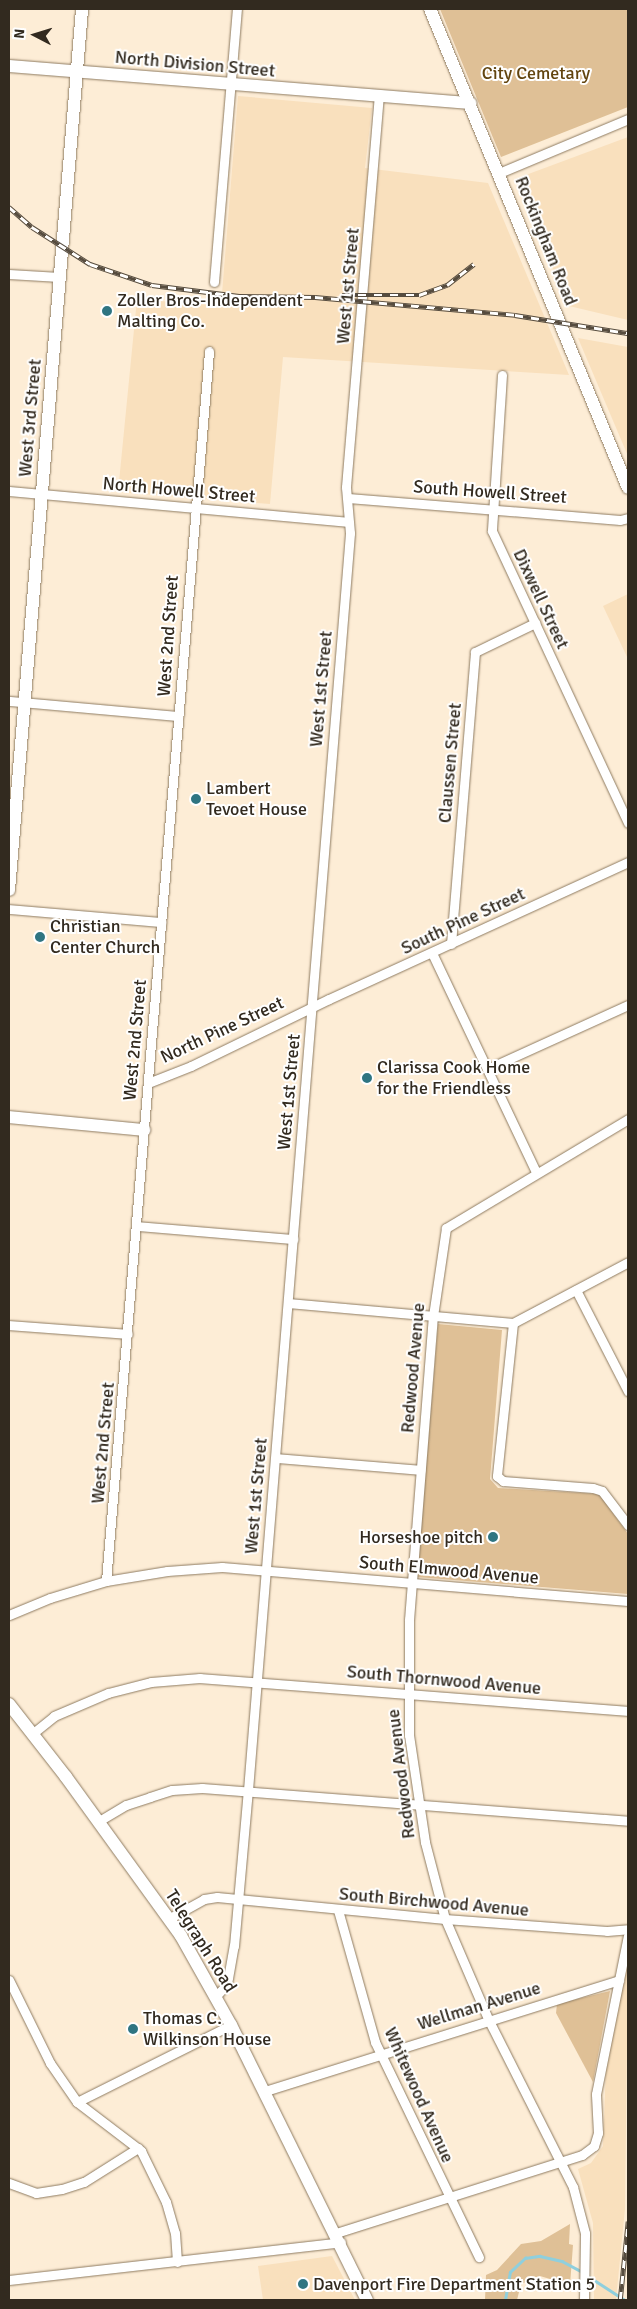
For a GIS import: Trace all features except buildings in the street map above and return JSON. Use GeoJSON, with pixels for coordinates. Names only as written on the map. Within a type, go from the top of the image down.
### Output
{"type":"FeatureCollection","features":[{"type":"Feature","properties":{"kind":"street","name":"West 3rd Street"},"geometry":{"type":"LineString","coordinates":[[9,890],[82,9]]}},
{"type":"Feature","properties":{"kind":"street"},"geometry":{"type":"LineString","coordinates":[[214,282],[237,9]]}},
{"type":"Feature","properties":{"kind":"street","name":"Rockingham Road"},"geometry":{"type":"LineString","coordinates":[[430,9],[472,103],[628,488]]}},
{"type":"Feature","properties":{"kind":"street","name":"North Division Street"},"geometry":{"type":"LineString","coordinates":[[9,66],[472,103]]}},
{"type":"Feature","properties":{"kind":"street","name":"West 1st Street"},"geometry":{"type":"LineString","coordinates":[[216,1996],[227,1984],[238,1901],[248,1790],[350,533],[347,522],[348,498],[346,487],[379,97]]}},
{"type":"Feature","properties":{"kind":"street"},"geometry":{"type":"LineString","coordinates":[[499,173],[628,119]]}},
{"type":"Feature","properties":{"kind":"street"},"geometry":{"type":"LineString","coordinates":[[9,274],[59,277]]}},
{"type":"Feature","properties":{"kind":"street","name":"West 2nd Street"},"geometry":{"type":"LineString","coordinates":[[106,1581],[162,922],[194,508],[209,351]]}},
{"type":"Feature","properties":{"kind":"street","name":"Dixwell Street"},"geometry":{"type":"LineString","coordinates":[[502,375],[491,510],[492,531],[628,823]]}},
{"type":"Feature","properties":{"kind":"street","name":"North Howell Street"},"geometry":{"type":"LineString","coordinates":[[9,491],[347,522]]}},
{"type":"Feature","properties":{"kind":"street","name":"South Howell Street"},"geometry":{"type":"LineString","coordinates":[[348,498],[620,520],[628,518]]}},
{"type":"Feature","properties":{"kind":"street","name":"Claussen Street"},"geometry":{"type":"LineString","coordinates":[[451,944],[475,652],[535,623]]}},
{"type":"Feature","properties":{"kind":"street"},"geometry":{"type":"LineString","coordinates":[[9,700],[178,716]]}},
{"type":"Feature","properties":{"kind":"street","name":"South Pine Street"},"geometry":{"type":"LineString","coordinates":[[311,1009],[628,862]]}},
{"type":"Feature","properties":{"kind":"street"},"geometry":{"type":"LineString","coordinates":[[9,909],[162,922]]}},
{"type":"Feature","properties":{"kind":"street"},"geometry":{"type":"LineString","coordinates":[[432,953],[536,1172]]}},
{"type":"Feature","properties":{"kind":"street"},"geometry":{"type":"LineString","coordinates":[[487,1069],[628,1005]]}},
{"type":"Feature","properties":{"kind":"street","name":"North Pine Street"},"geometry":{"type":"LineString","coordinates":[[148,1083],[191,1066],[311,1009]]}},
{"type":"Feature","properties":{"kind":"street"},"geometry":{"type":"LineString","coordinates":[[9,1117],[144,1130]]}},
{"type":"Feature","properties":{"kind":"street","name":"Redwood Avenue"},"geometry":{"type":"LineString","coordinates":[[584,2300],[585,2233],[572,2187],[489,2021],[446,1919],[418,1805],[409,1735],[408,1693],[411,1583],[433,1316],[446,1228],[536,1172],[628,1119]]}},
{"type":"Feature","properties":{"kind":"street"},"geometry":{"type":"LineString","coordinates":[[137,1226],[293,1239]]}},
{"type":"Feature","properties":{"kind":"street"},"geometry":{"type":"LineString","coordinates":[[288,1303],[513,1323],[628,1262]]}},
{"type":"Feature","properties":{"kind":"street"},"geometry":{"type":"LineString","coordinates":[[576,1290],[628,1391]]}},
{"type":"Feature","properties":{"kind":"street"},"geometry":{"type":"LineString","coordinates":[[513,1323],[496,1472],[503,1482],[593,1488],[602,1492],[628,1525]]}},
{"type":"Feature","properties":{"kind":"street"},"geometry":{"type":"LineString","coordinates":[[9,1325],[128,1334]]}},
{"type":"Feature","properties":{"kind":"street"},"geometry":{"type":"LineString","coordinates":[[276,1458],[421,1470]]}},
{"type":"Feature","properties":{"kind":"street","name":"South Elmwood Avenue"},"geometry":{"type":"LineString","coordinates":[[9,1615],[50,1598],[106,1581],[168,1571],[222,1567],[628,1601]]}},
{"type":"Feature","properties":{"kind":"street","name":"South Thornwood Avenue"},"geometry":{"type":"LineString","coordinates":[[32,1734],[54,1716],[108,1692],[151,1682],[200,1678],[257,1680],[628,1711]]}},
{"type":"Feature","properties":{"kind":"street","name":"Telegraph Road"},"geometry":{"type":"LineString","coordinates":[[9,1704],[170,1918],[231,2025],[339,2237],[367,2300]]}},
{"type":"Feature","properties":{"kind":"street"},"geometry":{"type":"LineString","coordinates":[[99,1822],[126,1805],[172,1790],[248,1790],[628,1821]]}},
{"type":"Feature","properties":{"kind":"street","name":"South Birchwood Avenue"},"geometry":{"type":"LineString","coordinates":[[170,1918],[204,1899],[217,1897],[238,1901],[446,1919],[607,1931],[628,1929]]}},
{"type":"Feature","properties":{"kind":"street","name":"Whitewood Avenue"},"geometry":{"type":"LineString","coordinates":[[338,1910],[379,2053],[448,2198],[479,2257]]}},
{"type":"Feature","properties":{"kind":"street"},"geometry":{"type":"LineString","coordinates":[[9,2280],[177,2262],[339,2237],[448,2198],[582,2155],[594,2146],[598,2133],[596,2094],[628,1936]]}},
{"type":"Feature","properties":{"kind":"street"},"geometry":{"type":"LineString","coordinates":[[9,1980],[50,2064],[77,2102],[138,2148],[166,2202],[175,2233],[177,2262]]}},
{"type":"Feature","properties":{"kind":"street","name":"Wellman Avenue"},"geometry":{"type":"LineString","coordinates":[[264,2091],[379,2053],[619,1980]]}},
{"type":"Feature","properties":{"kind":"street"},"geometry":{"type":"LineString","coordinates":[[77,2102],[231,2025]]}},
{"type":"Feature","properties":{"kind":"street"},"geometry":{"type":"LineString","coordinates":[[9,2183],[36,2193],[62,2189],[84,2182],[138,2148]]}},
{"type":"Feature","properties":{"kind":"shaded area"},"geometry":{"type":"Polygon","coordinates":[[[238,96],[372,108],[365,168],[488,183],[569,375],[283,357],[270,504],[118,492],[137,299],[221,306],[238,96]]]}},
{"type":"Feature","properties":{"kind":"shaded area"},"geometry":{"type":"Polygon","coordinates":[[[628,137],[628,320],[569,306],[515,179],[628,137]]]}},
{"type":"Feature","properties":{"kind":"shaded area"},"geometry":{"type":"Polygon","coordinates":[[[578,338],[628,347],[628,456],[578,338]]]}},
{"type":"Feature","properties":{"kind":"shaded area"},"geometry":{"type":"Polygon","coordinates":[[[628,594],[628,659],[603,606],[628,594]]]}},
{"type":"Feature","properties":{"kind":"shaded area"},"geometry":{"type":"Polygon","coordinates":[[[628,1959],[625,2209],[616,2300],[594,2300],[593,2223],[578,2169],[591,2163],[603,2146],[606,2067],[628,1959]]]}},
{"type":"Feature","properties":{"kind":"shaded area"},"geometry":{"type":"Polygon","coordinates":[[[332,2256],[355,2300],[263,2300],[258,2266],[332,2256]]]}},
{"type":"Feature","properties":{"kind":"green space","name":"City Cemetary"},"geometry":{"type":"Polygon","coordinates":[[[440,9],[628,9],[628,107],[501,157],[440,9]]]}},
{"type":"Feature","properties":{"kind":"green space"},"geometry":{"type":"Polygon","coordinates":[[[438,1324],[502,1330],[490,1479],[498,1488],[599,1494],[628,1534],[628,1594],[417,1577],[438,1324]]]}},
{"type":"Feature","properties":{"kind":"green space"},"geometry":{"type":"Polygon","coordinates":[[[610,1991],[593,2082],[556,2013],[557,2004],[610,1991]]]}},
{"type":"Feature","properties":{"kind":"green space"},"geometry":{"type":"Polygon","coordinates":[[[570,2224],[569,2244],[573,2245],[570,2285],[540,2276],[521,2284],[517,2300],[485,2300],[486,2275],[497,2270],[521,2244],[541,2241],[570,2224]]]}},
{"type":"Feature","properties":{"kind":"waterway"},"geometry":{"type":"LineString","coordinates":[[505,2300],[510,2272],[525,2258],[540,2256],[562,2261],[581,2271]]}},
{"type":"Feature","properties":{"kind":"waterway"},"geometry":{"type":"LineString","coordinates":[[588,2276],[625,2300]]}},
{"type":"Feature","properties":{"kind":"railway"},"geometry":{"type":"LineString","coordinates":[[9,207],[32,227],[90,264],[152,285],[239,296],[315,297],[515,315],[628,333]]}},
{"type":"Feature","properties":{"kind":"railway"},"geometry":{"type":"LineString","coordinates":[[342,295],[419,295],[447,285],[474,264]]}},
{"type":"Feature","properties":{"kind":"railway"},"geometry":{"type":"LineString","coordinates":[[620,2300],[628,2221]]}},
{"type":"Feature","properties":{"kind":"place","name":"Zoller Bros-Independent Malting Co."},"geometry":{"type":"Point","coordinates":[107,311]}},
{"type":"Feature","properties":{"kind":"place","name":"Lambert Tevoet House"},"geometry":{"type":"Point","coordinates":[196,799]}},
{"type":"Feature","properties":{"kind":"place","name":"Christian Center Church"},"geometry":{"type":"Point","coordinates":[40,937]}},
{"type":"Feature","properties":{"kind":"place","name":"Clarissa Cook Home for the Friendless"},"geometry":{"type":"Point","coordinates":[367,1078]}},
{"type":"Feature","properties":{"kind":"place","name":"Horseshoe pitch"},"geometry":{"type":"Point","coordinates":[493,1537]}},
{"type":"Feature","properties":{"kind":"place","name":"Thomas C. Wilkinson House"},"geometry":{"type":"Point","coordinates":[133,2029]}},
{"type":"Feature","properties":{"kind":"place","name":"Davenport Fire Department Station 5"},"geometry":{"type":"Point","coordinates":[303,2284]}}]}
